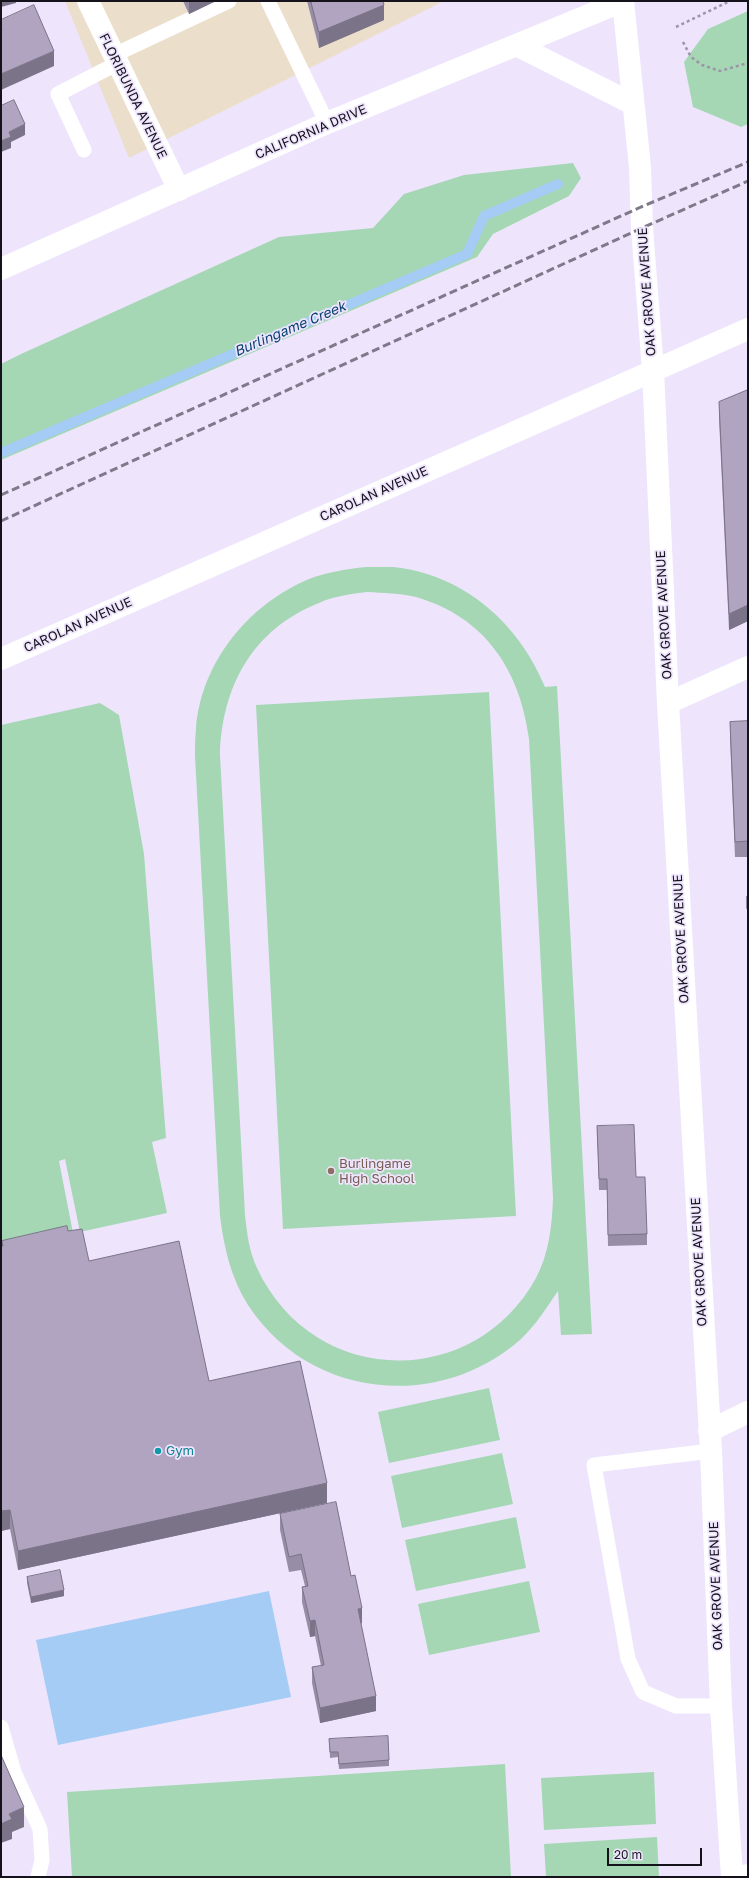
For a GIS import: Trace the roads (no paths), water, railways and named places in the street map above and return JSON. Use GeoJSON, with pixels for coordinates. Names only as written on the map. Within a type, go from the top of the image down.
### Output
{"type":"FeatureCollection","features":[{"type":"Feature","properties":{"kind":"street","name":"FLORIBUNDA AVENUE"},"geometry":{"type":"LineString","coordinates":[[88,1],[179,190]]}},
{"type":"Feature","properties":{"kind":"street","name":"CALIFORNIA DRIVE"},"geometry":{"type":"LineString","coordinates":[[1,270],[327,123],[518,46],[623,1]]}},
{"type":"Feature","properties":{"kind":"street","name":"OAK GROVE AVENUE"},"geometry":{"type":"LineString","coordinates":[[623,1],[640,167],[642,228],[652,370],[668,703],[710,1441],[721,1706],[732,1877]]}},
{"type":"Feature","properties":{"kind":"street"},"geometry":{"type":"LineString","coordinates":[[518,46],[633,104]]}},
{"type":"Feature","properties":{"kind":"street","name":"CAROLAN AVENUE"},"geometry":{"type":"LineString","coordinates":[[1,659],[652,370],[748,329]]}},
{"type":"Feature","properties":{"kind":"street"},"geometry":{"type":"LineString","coordinates":[[668,703],[748,667]]}},
{"type":"Feature","properties":{"kind":"street"},"geometry":{"type":"LineString","coordinates":[[710,1441],[748,1412]]}},
{"type":"Feature","properties":{"kind":"street"},"geometry":{"type":"LineString","coordinates":[[738,1877],[748,1875]]}},
{"type":"Feature","properties":{"kind":"lane"},"geometry":{"type":"LineString","coordinates":[[84,150],[58,94],[116,59],[229,1]]}},
{"type":"Feature","properties":{"kind":"lane"},"geometry":{"type":"LineString","coordinates":[[268,1],[327,123]]}},
{"type":"Feature","properties":{"kind":"lane"},"geometry":{"type":"LineString","coordinates":[[710,1441],[594,1465],[628,1659],[643,1692],[676,1706],[721,1706]]}},
{"type":"Feature","properties":{"kind":"lane"},"geometry":{"type":"LineString","coordinates":[[1,1727],[14,1772],[40,1829],[42,1860],[38,1877]]}},
{"type":"Feature","properties":{"kind":"water"},"geometry":{"type":"Polygon","coordinates":[[[269,1591],[291,1697],[58,1745],[36,1640],[269,1591]]]}},
{"type":"Feature","properties":{"kind":"waterway","name":"Burlingame Creek"},"geometry":{"type":"LineString","coordinates":[[1,453],[467,254],[484,216],[558,184]]}},
{"type":"Feature","properties":{"kind":"railway"},"geometry":{"type":"LineString","coordinates":[[1,495],[641,207],[748,162]]}},
{"type":"Feature","properties":{"kind":"railway"},"geometry":{"type":"LineString","coordinates":[[1,521],[748,181]]}},
{"type":"Feature","properties":{"kind":"place","name":"Burlingame High School"},"geometry":{"type":"Point","coordinates":[331,1171]}},
{"type":"Feature","properties":{"kind":"place","name":"Gym"},"geometry":{"type":"Point","coordinates":[158,1451]}}]}
